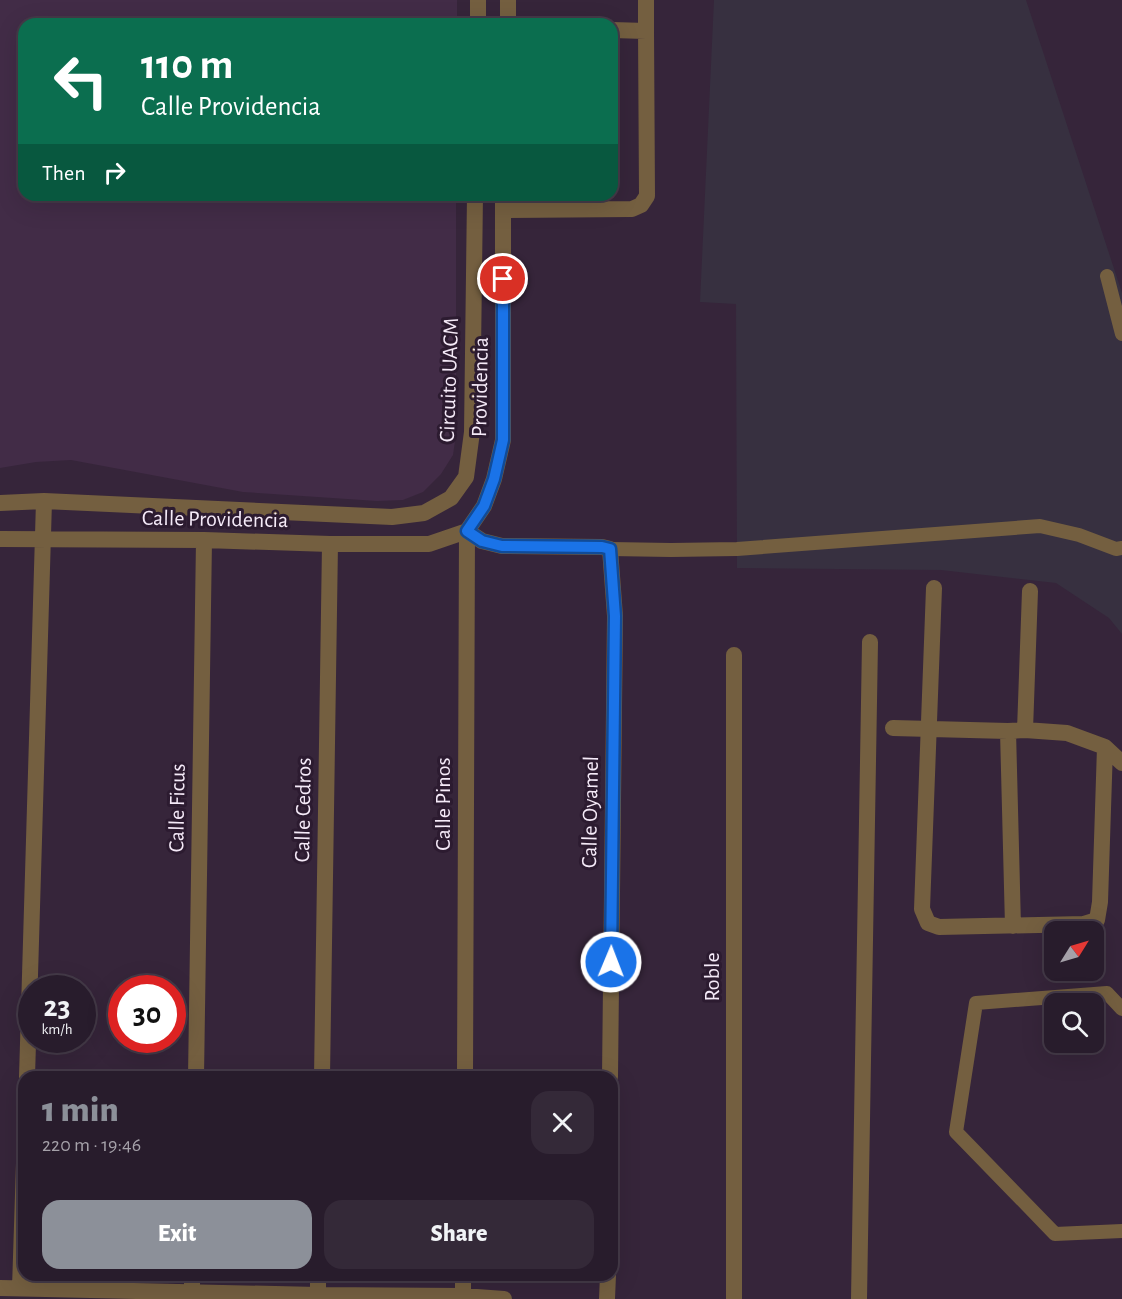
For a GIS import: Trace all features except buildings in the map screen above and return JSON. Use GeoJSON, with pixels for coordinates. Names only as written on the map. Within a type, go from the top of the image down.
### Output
{"type":"FeatureCollection","features":[{"type":"Feature","properties":{"kind":"street"},"geometry":{"type":"LineString","coordinates":[[477,18],[478,0]]}},
{"type":"Feature","properties":{"kind":"street"},"geometry":{"type":"LineString","coordinates":[[508,0],[508,18]]}},
{"type":"Feature","properties":{"kind":"street"},"geometry":{"type":"LineString","coordinates":[[503,203],[632,208],[641,205],[646,196],[646,0]]}},
{"type":"Feature","properties":{"kind":"street"},"geometry":{"type":"LineString","coordinates":[[618,30],[646,31]]}},
{"type":"Feature","properties":{"kind":"street","name":"Circuito UACM"},"geometry":{"type":"LineString","coordinates":[[392,517],[424,513],[451,498],[466,477],[472,432],[475,201]]}},
{"type":"Feature","properties":{"kind":"street","name":"Providencia"},"geometry":{"type":"LineString","coordinates":[[467,531],[484,506],[494,479],[503,440],[503,203]]}},
{"type":"Feature","properties":{"kind":"street"},"geometry":{"type":"LineString","coordinates":[[27,1071],[44,501]]}},
{"type":"Feature","properties":{"kind":"street","name":"Calle Providencia"},"geometry":{"type":"LineString","coordinates":[[0,503],[44,501],[392,517]]}},
{"type":"Feature","properties":{"kind":"street"},"geometry":{"type":"LineString","coordinates":[[467,531],[482,541],[502,546],[610,549]]}},
{"type":"Feature","properties":{"kind":"street","name":"Calle Providencia"},"geometry":{"type":"LineString","coordinates":[[0,539],[429,544],[467,531]]}},
{"type":"Feature","properties":{"kind":"street","name":"Calle Pinos"},"geometry":{"type":"LineString","coordinates":[[465,1071],[467,531]]}},
{"type":"Feature","properties":{"kind":"street","name":"Calle Ficus"},"geometry":{"type":"LineString","coordinates":[[196,1071],[204,540]]}},
{"type":"Feature","properties":{"kind":"street","name":"Calle Cedros"},"geometry":{"type":"LineString","coordinates":[[322,1071],[330,544]]}},
{"type":"Feature","properties":{"kind":"street","name":"Calle Oyamel"},"geometry":{"type":"LineString","coordinates":[[610,549],[615,616],[610,1071]]}},
{"type":"Feature","properties":{"kind":"street"},"geometry":{"type":"LineString","coordinates":[[934,588],[922,909],[928,923],[939,927],[1013,926],[1084,924],[1097,920],[1100,902],[1105,747]]}},
{"type":"Feature","properties":{"kind":"street"},"geometry":{"type":"LineString","coordinates":[[1013,926],[1016,730],[1030,591]]}},
{"type":"Feature","properties":{"kind":"street"},"geometry":{"type":"LineString","coordinates":[[859,1299],[870,642]]}},
{"type":"Feature","properties":{"kind":"street","name":"Roble"},"geometry":{"type":"LineString","coordinates":[[734,655],[734,1299]]}},
{"type":"Feature","properties":{"kind":"street"},"geometry":{"type":"LineString","coordinates":[[893,728],[1067,733],[1105,747],[1122,763]]}},
{"type":"Feature","properties":{"kind":"street"},"geometry":{"type":"LineString","coordinates":[[318,1281],[318,1295]]}},
{"type":"Feature","properties":{"kind":"street"},"geometry":{"type":"LineString","coordinates":[[463,1281],[463,1296]]}},
{"type":"Feature","properties":{"kind":"street"},"geometry":{"type":"LineString","coordinates":[[608,1281],[608,1299]]}},
{"type":"Feature","properties":{"kind":"street"},"geometry":{"type":"LineString","coordinates":[[0,1288],[20,1294],[192,1283],[225,1296],[463,1296],[504,1299]]}},
{"type":"Feature","properties":{"kind":"lane"},"geometry":{"type":"LineString","coordinates":[[1107,276],[1122,334]]}},
{"type":"Feature","properties":{"kind":"lane"},"geometry":{"type":"LineString","coordinates":[[610,549],[737,549],[1040,526],[1079,535],[1116,549],[1122,548]]}},
{"type":"Feature","properties":{"kind":"lane"},"geometry":{"type":"LineString","coordinates":[[1122,1009],[1107,993],[976,1003],[956,1131],[1055,1234],[1122,1231]]}},
{"type":"Feature","properties":{"kind":"shaded area"},"geometry":{"type":"Polygon","coordinates":[[[0,0],[457,0],[457,18],[18,18],[18,201],[456,201],[456,434],[453,455],[441,474],[423,492],[403,500],[377,501],[243,492],[71,460],[36,462],[0,468],[0,0]]]}},
{"type":"Feature","properties":{"kind":"shaded area"},"geometry":{"type":"Polygon","coordinates":[[[714,0],[1026,0],[1122,293],[1122,634],[1109,618],[1056,583],[941,570],[737,568],[736,304],[700,302],[714,0]]]}},
{"type":"Feature","properties":{"kind":"route"},"geometry":{"type":"LineString","coordinates":[[503,279],[503,440],[494,479],[484,506],[467,531],[482,541],[502,546],[610,549],[615,616],[611,962]]}}]}
